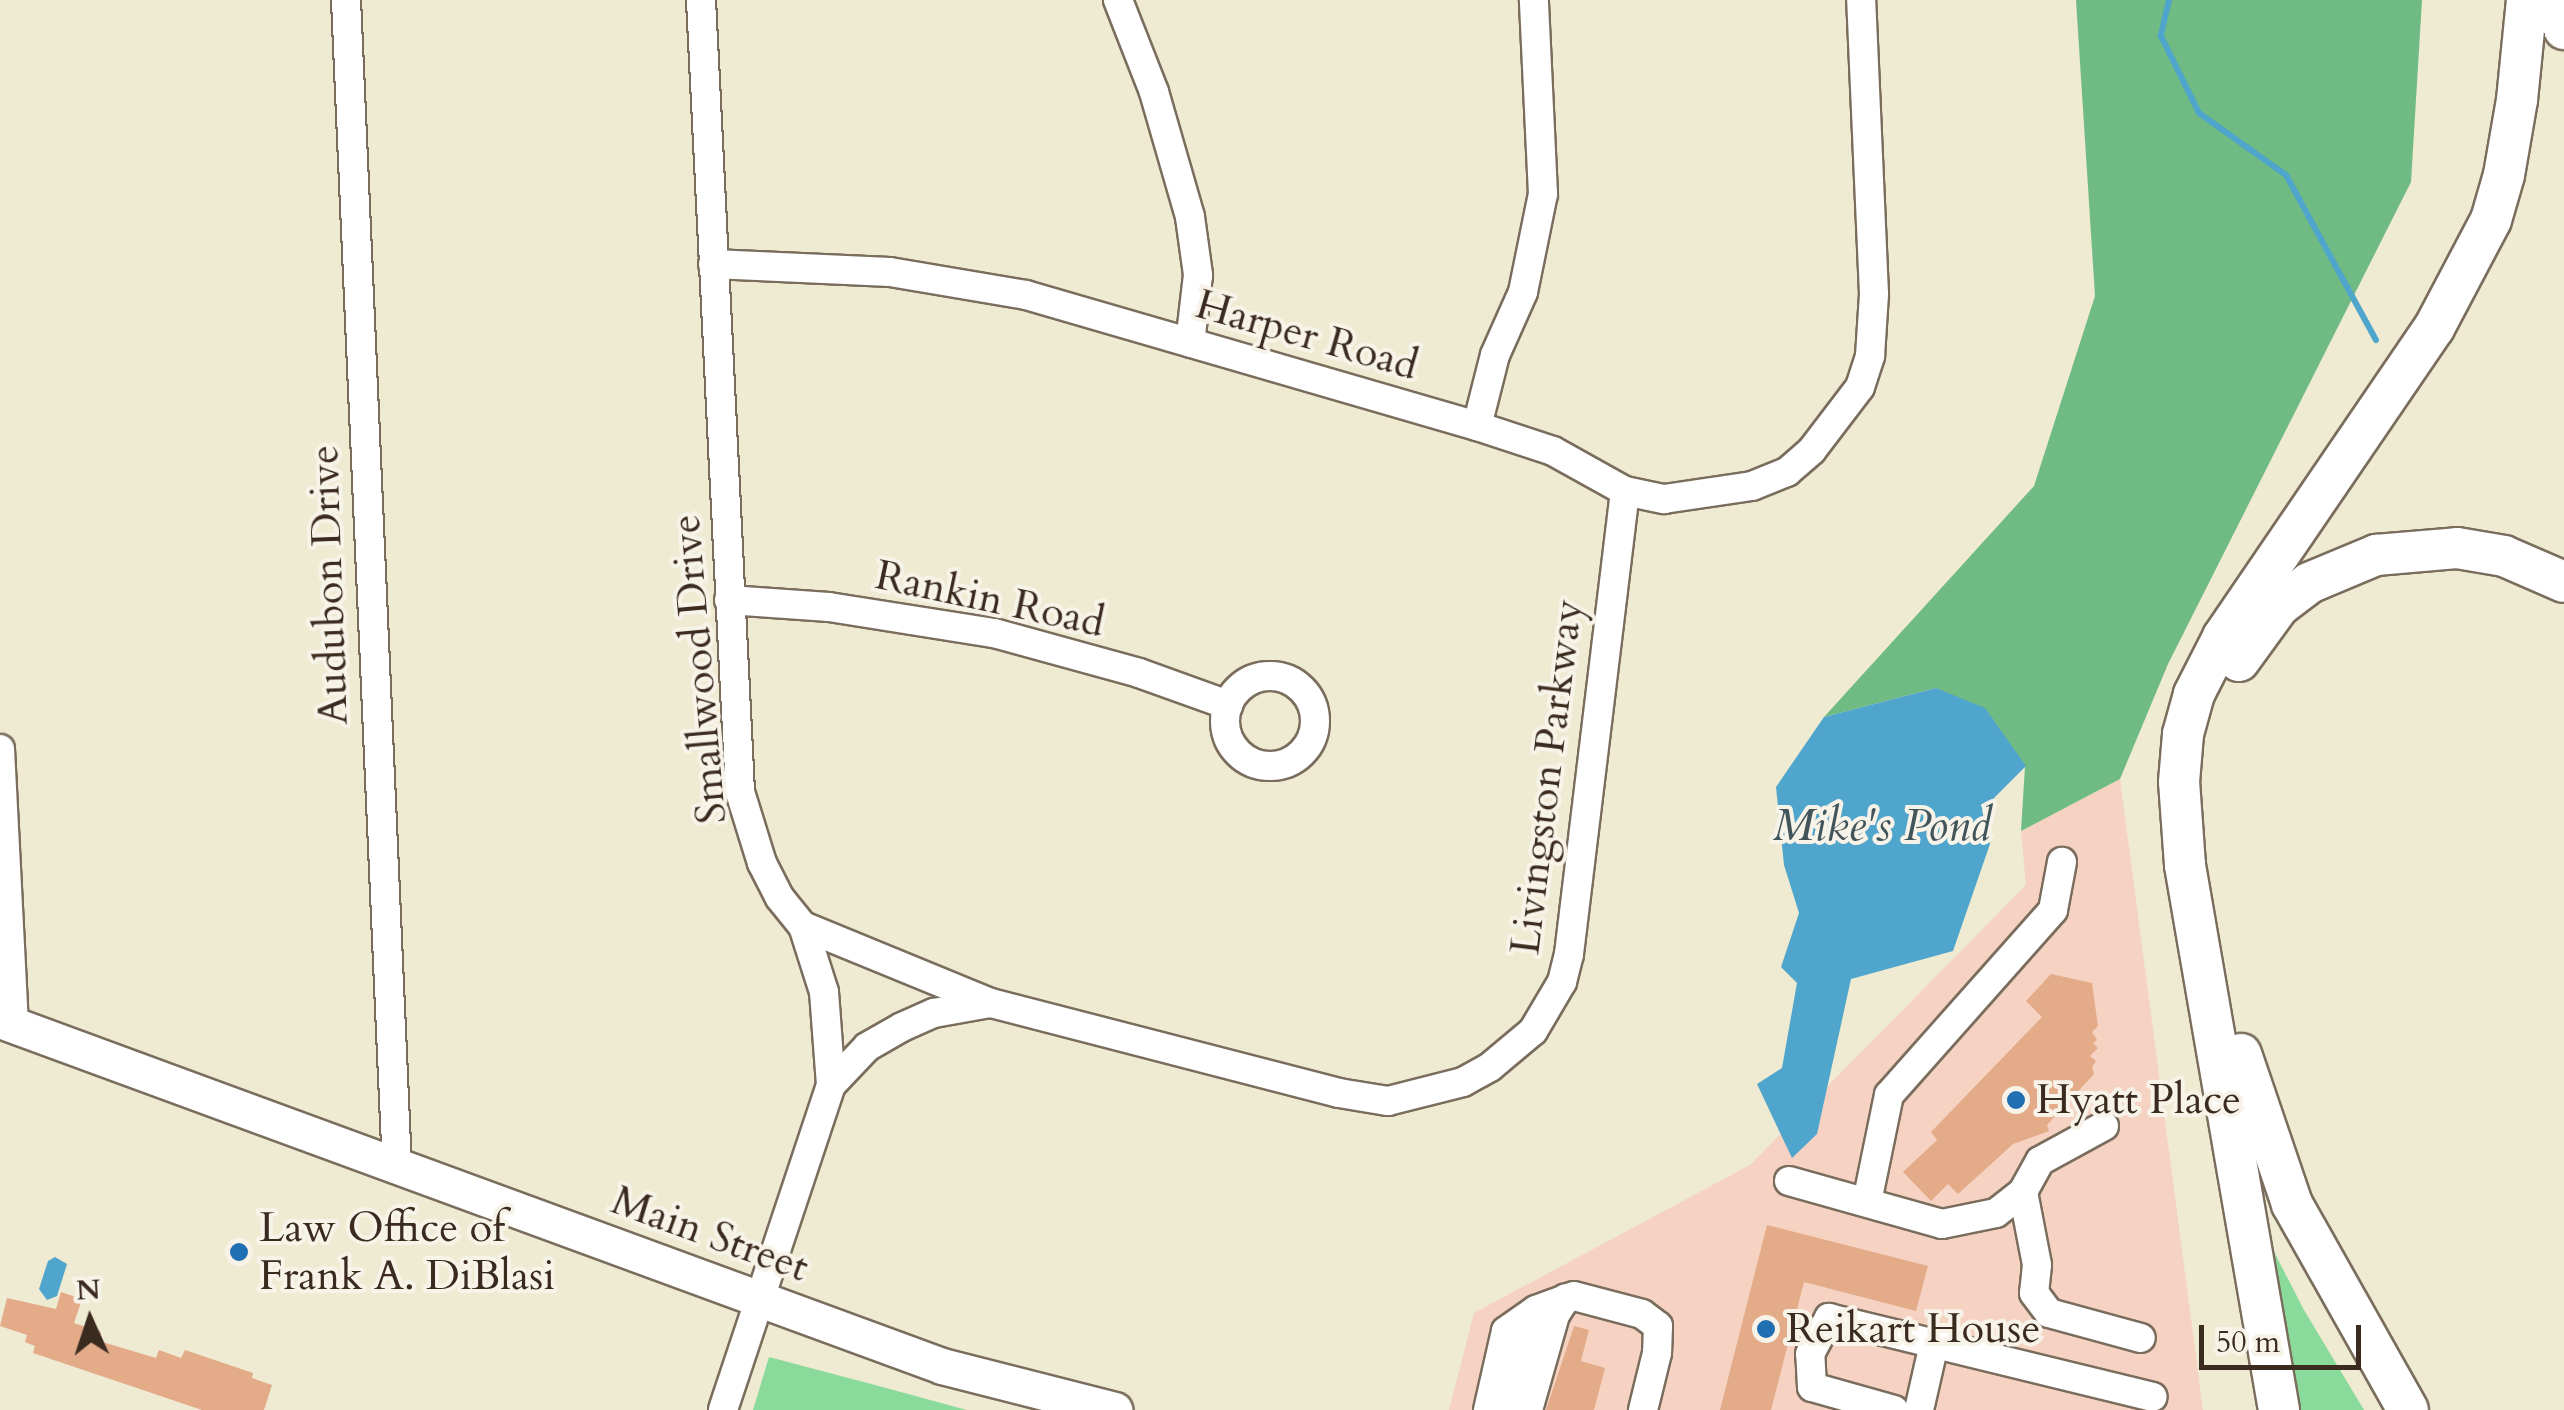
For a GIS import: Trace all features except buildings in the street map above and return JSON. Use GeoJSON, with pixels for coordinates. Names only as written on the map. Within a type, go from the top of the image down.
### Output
{"type":"FeatureCollection","features":[{"type":"Feature","properties":{"kind":"highway"},"geometry":{"type":"LineString","coordinates":[[2279,1410],[2180,818],[2180,769],[2188,714],[2222,637],[2434,328],[2491,220],[2514,119],[2526,0]]}},
{"type":"Feature","properties":{"kind":"highway"},"geometry":{"type":"LineString","coordinates":[[2557,0],[2564,30]]}},
{"type":"Feature","properties":{"kind":"highway"},"geometry":{"type":"LineString","coordinates":[[2408,1410],[2292,1204],[2248,1085],[2204,856],[2202,769],[2213,716],[2250,643],[2279,606],[2309,582],[2376,555],[2457,548],[2504,556],[2564,582]]}},
{"type":"Feature","properties":{"kind":"highway"},"geometry":{"type":"LineString","coordinates":[[2219,1063],[2246,1147],[2286,1241],[2385,1410]]}},
{"type":"Feature","properties":{"kind":"main road","name":"Main Street"},"geometry":{"type":"LineString","coordinates":[[7,1023],[942,1366],[1114,1410]]}},
{"type":"Feature","properties":{"kind":"street","name":"Audubon Drive"},"geometry":{"type":"LineString","coordinates":[[346,0],[397,1167]]}},
{"type":"Feature","properties":{"kind":"street","name":"Smallwood Drive"},"geometry":{"type":"LineString","coordinates":[[701,0],[740,792],[746,822],[780,898],[804,926],[824,992],[832,1085],[723,1410]]}},
{"type":"Feature","properties":{"kind":"street"},"geometry":{"type":"LineString","coordinates":[[1118,0],[1154,92],[1190,217],[1198,275],[1190,343]]}},
{"type":"Feature","properties":{"kind":"street"},"geometry":{"type":"LineString","coordinates":[[1478,426],[1495,355],[1523,292],[1544,194],[1534,0]]}},
{"type":"Feature","properties":{"kind":"street","name":"Harper Road"},"geometry":{"type":"LineString","coordinates":[[713,264],[909,275],[1026,295],[1478,426],[1554,452],[1625,491],[1664,498],[1752,486],[1787,472],[1840,416],[1860,387],[1870,356],[1874,294],[1861,0]]}},
{"type":"Feature","properties":{"kind":"street","name":"Livingston Parkway"},"geometry":{"type":"LineString","coordinates":[[804,926],[990,1002],[1339,1094],[1388,1101],[1463,1082],[1515,1048],[1549,1007],[1570,954],[1625,491]]}},
{"type":"Feature","properties":{"kind":"street","name":"Rankin Road"},"geometry":{"type":"LineString","coordinates":[[729,600],[829,607],[994,633],[1139,672],[1228,705]]}},
{"type":"Feature","properties":{"kind":"street"},"geometry":{"type":"LineString","coordinates":[[0,749],[7,1023]]}},
{"type":"Feature","properties":{"kind":"street"},"geometry":{"type":"LineString","coordinates":[[1867,1202],[1889,1095],[2053,910],[2062,862]]}},
{"type":"Feature","properties":{"kind":"street","name":"Livingston Parkway"},"geometry":{"type":"LineString","coordinates":[[832,1085],[867,1047],[902,1027],[934,1013],[990,1002]]}},
{"type":"Feature","properties":{"kind":"street"},"geometry":{"type":"LineString","coordinates":[[1788,1181],[1942,1224],[1996,1213],[2024,1192],[2040,1161],[2104,1126]]}},
{"type":"Feature","properties":{"kind":"street"},"geometry":{"type":"LineString","coordinates":[[2024,1192],[2036,1265],[2034,1293],[2049,1313],[2141,1338]]}},
{"type":"Feature","properties":{"kind":"street"},"geometry":{"type":"LineString","coordinates":[[1506,1410],[1528,1332],[1574,1296],[1642,1314],[1658,1326],[1657,1353],[1643,1410]]}},
{"type":"Feature","properties":{"kind":"street"},"geometry":{"type":"LineString","coordinates":[[1488,1410],[1506,1332],[1536,1310],[1554,1312]]}},
{"type":"Feature","properties":{"kind":"street"},"geometry":{"type":"LineString","coordinates":[[1518,1410],[1554,1312]]}},
{"type":"Feature","properties":{"kind":"street"},"geometry":{"type":"LineString","coordinates":[[1528,1410],[1554,1312]]}},
{"type":"Feature","properties":{"kind":"street"},"geometry":{"type":"LineString","coordinates":[[1894,1410],[1812,1387],[1810,1354],[1829,1318],[2152,1398]]}},
{"type":"Feature","properties":{"kind":"street"},"geometry":{"type":"LineString","coordinates":[[1919,1410],[1934,1344]]}},
{"type":"Feature","properties":{"kind":"shaded area"},"geometry":{"type":"Polygon","coordinates":[[[2120,779],[2203,1410],[1449,1410],[1474,1313],[1750,1165],[2026,885],[2021,831],[2120,779]]]}},
{"type":"Feature","properties":{"kind":"green space"},"geometry":{"type":"Polygon","coordinates":[[[2076,0],[2422,0],[2411,182],[2168,664],[2120,779],[2021,831],[2025,766],[1936,688],[1824,717],[2034,486],[2095,296],[2076,0]]]}},
{"type":"Feature","properties":{"kind":"green space"},"geometry":{"type":"Polygon","coordinates":[[[2271,1246],[2304,1310],[2364,1410],[2289,1410],[2271,1246]]]}},
{"type":"Feature","properties":{"kind":"green space"},"geometry":{"type":"Polygon","coordinates":[[[769,1357],[875,1385],[967,1410],[753,1410],[769,1357]]]}},
{"type":"Feature","properties":{"kind":"water","name":"Mike's Pond"},"geometry":{"type":"Polygon","coordinates":[[[1936,688],[1985,708],[2026,766],[1982,810],[1990,844],[1953,951],[1851,979],[1817,1134],[1792,1158],[1757,1084],[1782,1068],[1797,983],[1781,967],[1799,913],[1784,865],[1776,787],[1824,717],[1936,688]]]}},
{"type":"Feature","properties":{"kind":"water"},"geometry":{"type":"Polygon","coordinates":[[[55,1257],[67,1264],[57,1296],[47,1300],[39,1289],[48,1261],[55,1257]]]}},
{"type":"Feature","properties":{"kind":"waterway"},"geometry":{"type":"LineString","coordinates":[[2169,0],[2161,36],[2199,113],[2286,175],[2376,340]]}},
{"type":"Feature","properties":{"kind":"place","name":"Hyatt Place"},"geometry":{"type":"Point","coordinates":[2016,1100]}},
{"type":"Feature","properties":{"kind":"place","name":"Law Office of Frank A. DiBlasi"},"geometry":{"type":"Point","coordinates":[239,1252]}},
{"type":"Feature","properties":{"kind":"place","name":"Reikart House"},"geometry":{"type":"Point","coordinates":[1766,1329]}}]}
